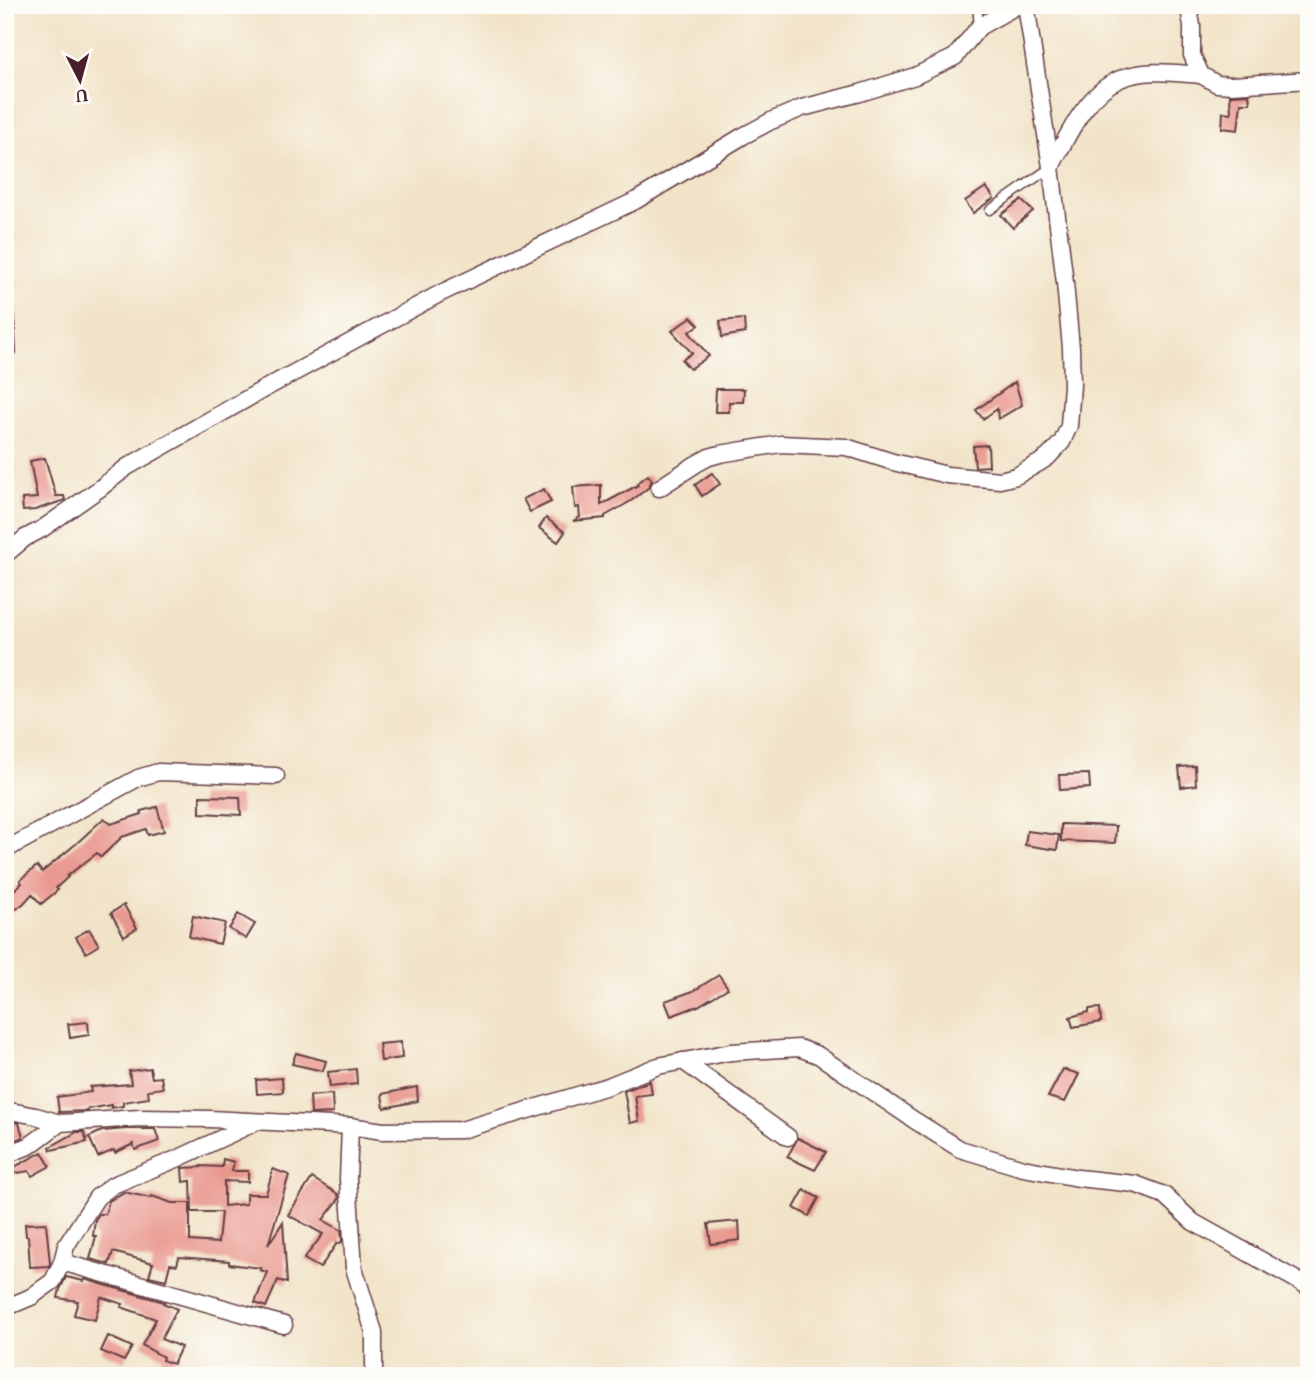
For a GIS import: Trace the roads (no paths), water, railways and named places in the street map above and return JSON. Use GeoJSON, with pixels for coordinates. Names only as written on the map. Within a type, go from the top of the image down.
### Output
{"type":"FeatureCollection","features":[{"type":"Feature","properties":{"kind":"street"},"geometry":{"type":"LineString","coordinates":[[5,555],[127,467],[276,382],[441,293],[635,201],[771,121],[802,108],[915,76],[955,57],[979,27],[1018,5]]}},
{"type":"Feature","properties":{"kind":"street"},"geometry":{"type":"LineString","coordinates":[[659,488],[709,457],[782,444],[846,447],[947,475],[1000,480],[1016,476],[1048,457],[1062,442],[1069,426],[1071,348],[1051,167],[1026,5]]}},
{"type":"Feature","properties":{"kind":"street"},"geometry":{"type":"LineString","coordinates":[[1189,8],[1192,55],[1201,75]]}},
{"type":"Feature","properties":{"kind":"street"},"geometry":{"type":"LineString","coordinates":[[1051,167],[1082,110],[1099,93],[1119,79],[1144,73],[1165,72],[1201,75],[1217,84],[1231,85],[1309,80]]}},
{"type":"Feature","properties":{"kind":"street"},"geometry":{"type":"LineString","coordinates":[[5,850],[149,774],[158,772],[276,776]]}},
{"type":"Feature","properties":{"kind":"street"},"geometry":{"type":"LineString","coordinates":[[5,1111],[36,1115],[60,1123],[140,1118],[210,1119],[350,1126],[402,1132],[461,1130],[608,1086],[658,1066],[731,1052],[799,1048],[818,1055],[960,1149],[1023,1168],[1078,1178],[1135,1184],[1164,1195],[1194,1222],[1309,1287]]}},
{"type":"Feature","properties":{"kind":"street"},"geometry":{"type":"LineString","coordinates":[[683,1061],[788,1137]]}},
{"type":"Feature","properties":{"kind":"street"},"geometry":{"type":"LineString","coordinates":[[5,1308],[31,1297],[53,1281],[66,1246],[97,1198],[113,1185],[254,1122]]}},
{"type":"Feature","properties":{"kind":"street"},"geometry":{"type":"LineString","coordinates":[[5,1155],[29,1146],[60,1123]]}},
{"type":"Feature","properties":{"kind":"street"},"geometry":{"type":"LineString","coordinates":[[350,1126],[348,1179],[354,1268],[373,1332],[374,1376]]}},
{"type":"Feature","properties":{"kind":"street"},"geometry":{"type":"LineString","coordinates":[[62,1262],[284,1325]]}},
{"type":"Feature","properties":{"kind":"lane"},"geometry":{"type":"LineString","coordinates":[[977,5],[979,27]]}},
{"type":"Feature","properties":{"kind":"lane"},"geometry":{"type":"LineString","coordinates":[[990,210],[1051,167]]}}]}
